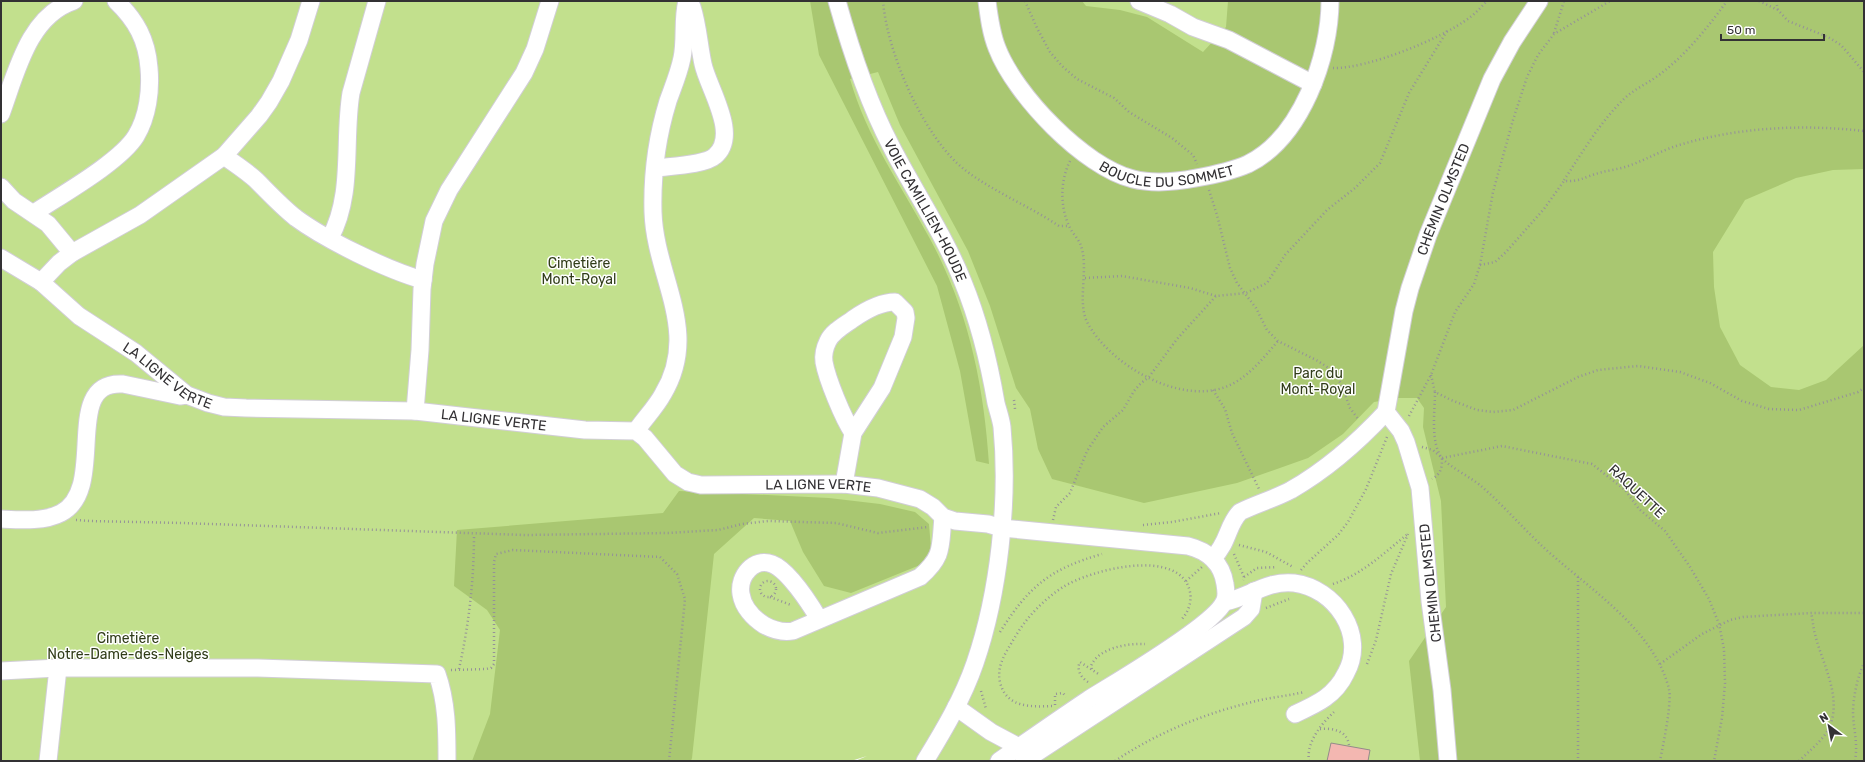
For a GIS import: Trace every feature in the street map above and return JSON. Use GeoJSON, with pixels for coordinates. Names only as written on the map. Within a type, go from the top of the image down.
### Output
{"type":"FeatureCollection","features":[{"type":"Feature","properties":{"kind":"street"},"geometry":{"type":"LineString","coordinates":[[1,114],[20,63],[38,28],[46,17],[56,9],[74,1]]}},
{"type":"Feature","properties":{"kind":"street"},"geometry":{"type":"LineString","coordinates":[[34,213],[123,151],[136,136],[144,117],[148,103],[150,77],[148,54],[136,23],[116,1]]}},
{"type":"Feature","properties":{"kind":"street"},"geometry":{"type":"LineString","coordinates":[[41,282],[59,263],[72,253],[152,207],[224,156],[259,116],[281,81],[299,40],[311,1]]}},
{"type":"Feature","properties":{"kind":"street"},"geometry":{"type":"LineString","coordinates":[[330,238],[338,224],[345,193],[348,107],[377,1]]}},
{"type":"Feature","properties":{"kind":"street"},"geometry":{"type":"LineString","coordinates":[[415,411],[420,350],[423,280],[433,226],[442,203],[524,73],[536,49],[550,1]]}},
{"type":"Feature","properties":{"kind":"street"},"geometry":{"type":"LineString","coordinates":[[636,431],[663,395],[676,362],[679,343],[678,326],[657,247],[653,214],[653,184],[658,140],[668,102],[682,60],[685,42],[685,10],[689,1]]}},
{"type":"Feature","properties":{"kind":"street"},"geometry":{"type":"LineString","coordinates":[[656,168],[702,161],[715,156],[724,145],[724,124],[703,66],[689,1]]}},
{"type":"Feature","properties":{"kind":"street","name":"VOIE CAMILLIEN-HOUDE"},"geometry":{"type":"LineString","coordinates":[[837,1],[853,55],[881,125],[899,161],[940,233],[963,281],[987,354],[1001,424],[1004,475],[1002,528],[989,613],[975,664],[956,707],[925,761]]}},
{"type":"Feature","properties":{"kind":"street","name":"VOIE CAMILLIEN-HOUDE"},"geometry":{"type":"LineString","coordinates":[[844,1],[860,55],[884,115],[957,251],[971,282],[988,334],[1000,380],[1004,405],[1001,424]]}},
{"type":"Feature","properties":{"kind":"street","name":"BOUCLE DU SOMMET"},"geometry":{"type":"LineString","coordinates":[[987,1],[996,48],[1005,65],[1034,106],[1077,147],[1102,166],[1132,179],[1159,182],[1180,181],[1204,177],[1248,164],[1266,152],[1278,141],[1293,122],[1312,84],[1321,60],[1328,31],[1330,1]]}},
{"type":"Feature","properties":{"kind":"street"},"geometry":{"type":"LineString","coordinates":[[1139,1],[1170,14],[1193,27],[1229,40],[1312,84]]}},
{"type":"Feature","properties":{"kind":"street","name":"CHEMIN OLMSTED"},"geometry":{"type":"LineString","coordinates":[[1448,761],[1442,690],[1430,601],[1420,488],[1404,437],[1386,412],[1404,311],[1410,288],[1428,235],[1492,79],[1512,42],[1539,1]]}},
{"type":"Feature","properties":{"kind":"street"},"geometry":{"type":"LineString","coordinates":[[224,156],[254,179],[297,218],[330,238],[370,259],[423,280]]}},
{"type":"Feature","properties":{"kind":"street"},"geometry":{"type":"LineString","coordinates":[[1,187],[14,201],[34,213],[48,224],[72,253]]}},
{"type":"Feature","properties":{"kind":"street","name":"LA LIGNE VERTE"},"geometry":{"type":"LineString","coordinates":[[1,258],[41,282],[79,316],[146,360],[187,395],[195,399],[224,407],[415,411],[585,430],[636,431],[645,438],[675,474],[688,482],[701,485],[844,484],[878,488],[905,493],[920,499],[933,507],[943,521],[988,524],[1002,528],[1188,546],[1204,552],[1208,560]]}},
{"type":"Feature","properties":{"kind":"street"},"geometry":{"type":"LineString","coordinates":[[844,484],[853,433],[882,388],[903,337],[906,318],[905,312],[895,302],[886,302],[875,306],[856,317],[834,333],[828,341],[824,351],[824,361],[834,391],[847,424],[853,433]]}},
{"type":"Feature","properties":{"kind":"street"},"geometry":{"type":"LineString","coordinates":[[1,519],[36,519],[61,513],[74,503],[80,491],[85,474],[86,420],[93,400],[98,392],[105,386],[114,384],[180,396],[187,395]]}},
{"type":"Feature","properties":{"kind":"street"},"geometry":{"type":"LineString","coordinates":[[1225,602],[1225,582],[1218,564],[1208,560],[1221,549],[1226,541],[1234,517],[1240,512],[1290,490],[1320,471],[1355,443],[1386,412]]}},
{"type":"Feature","properties":{"kind":"street"},"geometry":{"type":"LineString","coordinates":[[819,619],[812,607],[778,567],[764,562],[758,563],[745,574],[741,584],[741,594],[744,604],[757,620],[769,628],[786,632],[793,631],[920,577],[933,566],[939,555],[943,521]]}},
{"type":"Feature","properties":{"kind":"street"},"geometry":{"type":"LineString","coordinates":[[1022,754],[1087,700],[1196,630],[1225,602],[1238,599],[1246,583]]}},
{"type":"Feature","properties":{"kind":"street"},"geometry":{"type":"LineString","coordinates":[[1246,583],[1266,586],[1284,583],[1301,584],[1312,588],[1338,607],[1346,620],[1352,637],[1353,654],[1340,682],[1321,702],[1295,714]]}},
{"type":"Feature","properties":{"kind":"street"},"geometry":{"type":"LineString","coordinates":[[999,761],[1022,754],[1244,617],[1251,609],[1246,583]]}},
{"type":"Feature","properties":{"kind":"street"},"geometry":{"type":"LineString","coordinates":[[48,761],[58,668]]}},
{"type":"Feature","properties":{"kind":"street"},"geometry":{"type":"LineString","coordinates":[[1,671],[58,668],[258,668],[437,674],[442,689],[448,728],[447,761]]}},
{"type":"Feature","properties":{"kind":"street"},"geometry":{"type":"LineString","coordinates":[[956,707],[1022,754]]}},
{"type":"Feature","properties":{"kind":"path"},"geometry":{"type":"LineString","coordinates":[[883,1],[884,19],[901,73],[939,143],[952,159],[982,181],[1059,226],[1069,226]]}},
{"type":"Feature","properties":{"kind":"path"},"geometry":{"type":"LineString","coordinates":[[1025,1],[1036,28],[1050,52],[1062,66],[1077,79],[1114,98],[1129,112],[1172,138],[1193,155],[1204,177],[1217,215],[1230,268],[1237,283],[1246,293],[1267,330],[1278,341],[1318,361],[1333,371],[1342,384],[1350,408],[1358,419],[1374,425]]}},
{"type":"Feature","properties":{"kind":"path"},"geometry":{"type":"LineString","coordinates":[[1328,67],[1347,68],[1374,61],[1447,31],[1470,17],[1487,1]]}},
{"type":"Feature","properties":{"kind":"path"},"geometry":{"type":"LineString","coordinates":[[1564,1],[1554,34],[1538,55],[1527,77],[1513,120],[1493,192],[1480,265],[1474,284],[1454,312],[1431,374],[1404,437],[1433,450],[1480,485],[1540,544],[1618,612],[1647,643],[1660,664],[1669,691],[1669,707],[1660,761]]}},
{"type":"Feature","properties":{"kind":"path"},"geometry":{"type":"LineString","coordinates":[[1598,8],[1607,1]]}},
{"type":"Feature","properties":{"kind":"path"},"geometry":{"type":"LineString","coordinates":[[1554,34],[1610,1]]}},
{"type":"Feature","properties":{"kind":"path"},"geometry":{"type":"LineString","coordinates":[[1480,265],[1495,262],[1506,252],[1544,208],[1564,181],[1601,125],[1622,100],[1634,89],[1658,76],[1674,63],[1710,24],[1727,1]]}},
{"type":"Feature","properties":{"kind":"path"},"geometry":{"type":"LineString","coordinates":[[1759,1],[1778,10],[1788,21],[1828,37],[1841,45],[1864,72]]}},
{"type":"Feature","properties":{"kind":"path"},"geometry":{"type":"LineString","coordinates":[[1776,1],[1778,10]]}},
{"type":"Feature","properties":{"kind":"path"},"geometry":{"type":"LineString","coordinates":[[1085,278],[1122,276],[1190,288],[1216,296],[1246,293],[1267,283],[1285,255],[1327,210],[1355,188],[1380,163],[1408,93],[1447,31]]}},
{"type":"Feature","properties":{"kind":"path"},"geometry":{"type":"LineString","coordinates":[[1564,181],[1576,182],[1630,165],[1676,146],[1708,137],[1757,130],[1814,127],[1864,131]]}},
{"type":"Feature","properties":{"kind":"path"},"geometry":{"type":"LineString","coordinates":[[1077,147],[1067,166],[1062,189],[1062,207],[1069,226],[1081,246],[1085,278],[1083,290],[1087,320],[1110,352],[1131,367],[1149,377],[1168,386],[1188,392],[1213,390],[1234,383],[1258,364],[1278,341]]}},
{"type":"Feature","properties":{"kind":"path"},"geometry":{"type":"LineString","coordinates":[[1053,522],[1056,507],[1070,494],[1087,451],[1103,427],[1123,410],[1134,391],[1149,377],[1177,339],[1216,296]]}},
{"type":"Feature","properties":{"kind":"path"},"geometry":{"type":"LineString","coordinates":[[1435,392],[1477,410],[1493,412],[1513,410],[1578,377],[1598,370],[1638,366],[1680,372],[1710,383],[1742,401],[1769,409],[1799,410],[1858,392],[1864,388]]}},
{"type":"Feature","properties":{"kind":"path"},"geometry":{"type":"LineString","coordinates":[[1420,488],[1438,475],[1442,468],[1442,458],[1434,433],[1435,392],[1431,374]]}},
{"type":"Feature","properties":{"kind":"path"},"geometry":{"type":"LineString","coordinates":[[1213,390],[1224,409],[1232,433],[1265,502]]}},
{"type":"Feature","properties":{"kind":"path"},"geometry":{"type":"LineString","coordinates":[[1305,574],[1301,571],[1307,563],[1338,535],[1357,508],[1387,438],[1386,412]]}},
{"type":"Feature","properties":{"kind":"path","name":"RAQUETTE"},"geometry":{"type":"LineString","coordinates":[[1442,458],[1502,446],[1592,464],[1625,490],[1639,509],[1665,531],[1698,580],[1709,599],[1719,624],[1724,649],[1725,683],[1722,718],[1714,761]]}},
{"type":"Feature","properties":{"kind":"path"},"geometry":{"type":"LineString","coordinates":[[1141,526],[1172,522],[1224,512],[1240,512]]}},
{"type":"Feature","properties":{"kind":"path"},"geometry":{"type":"LineString","coordinates":[[61,513],[78,520],[90,522],[190,523],[524,535],[675,533],[718,530],[742,524],[768,521],[836,523],[878,533],[943,521]]}},
{"type":"Feature","properties":{"kind":"path"},"geometry":{"type":"LineString","coordinates":[[1326,583],[1332,584],[1353,576],[1370,565],[1409,533]]}},
{"type":"Feature","properties":{"kind":"path"},"geometry":{"type":"LineString","coordinates":[[459,669],[465,641],[474,576],[474,534]]}},
{"type":"Feature","properties":{"kind":"path"},"geometry":{"type":"LineString","coordinates":[[1226,541],[1232,550],[1246,583]]}},
{"type":"Feature","properties":{"kind":"path"},"geometry":{"type":"LineString","coordinates":[[437,674],[459,669],[486,669],[491,668],[494,664],[494,562],[496,554],[513,550],[660,557],[677,574],[685,599],[668,761]]}},
{"type":"Feature","properties":{"kind":"path"},"geometry":{"type":"LineString","coordinates":[[999,634],[1029,592],[1042,580],[1075,563],[1106,553]]}},
{"type":"Feature","properties":{"kind":"path"},"geometry":{"type":"LineString","coordinates":[[1186,581],[1208,560]]}},
{"type":"Feature","properties":{"kind":"path"},"geometry":{"type":"LineString","coordinates":[[1055,707],[1031,707],[1018,704],[1005,693],[999,678],[1001,663],[1013,641],[1029,618],[1046,599],[1078,579],[1105,570],[1122,567],[1146,566],[1163,568],[1176,572],[1186,581],[1190,592],[1190,601],[1187,612],[1181,620]]}},
{"type":"Feature","properties":{"kind":"path"},"geometry":{"type":"LineString","coordinates":[[1246,583],[1257,568],[1279,567]]}},
{"type":"Feature","properties":{"kind":"path"},"geometry":{"type":"LineString","coordinates":[[1286,567],[1292,567]]}},
{"type":"Feature","properties":{"kind":"path"},"geometry":{"type":"LineString","coordinates":[[1578,577],[1578,761]]}},
{"type":"Feature","properties":{"kind":"path"},"geometry":{"type":"LineString","coordinates":[[768,581],[773,582],[776,587],[774,594],[770,597],[765,596],[760,590],[761,584],[768,581]]}},
{"type":"Feature","properties":{"kind":"path"},"geometry":{"type":"LineString","coordinates":[[1263,610],[1276,603],[1293,598]]}},
{"type":"Feature","properties":{"kind":"path"},"geometry":{"type":"LineString","coordinates":[[1660,664],[1719,624],[1743,617],[1811,613],[1864,613]]}},
{"type":"Feature","properties":{"kind":"path"},"geometry":{"type":"LineString","coordinates":[[1798,761],[1815,746],[1828,730],[1834,709],[1832,691],[1815,634],[1811,613]]}},
{"type":"Feature","properties":{"kind":"path"},"geometry":{"type":"LineString","coordinates":[[1092,669],[1091,666],[1093,661],[1110,650],[1128,645],[1145,644]]}},
{"type":"Feature","properties":{"kind":"path"},"geometry":{"type":"LineString","coordinates":[[1092,682],[1088,682],[1082,677],[1078,663],[1081,662],[1103,676],[1099,679]]}},
{"type":"Feature","properties":{"kind":"path"},"geometry":{"type":"LineString","coordinates":[[1855,761],[1857,746],[1853,714],[1856,691],[1864,663]]}},
{"type":"Feature","properties":{"kind":"path"},"geometry":{"type":"LineString","coordinates":[[980,686],[982,700],[989,713]]}},
{"type":"Feature","properties":{"kind":"path"},"geometry":{"type":"LineString","coordinates":[[1115,761],[1146,742],[1196,719],[1256,701],[1308,691]]}},
{"type":"Feature","properties":{"kind":"path"},"geometry":{"type":"LineString","coordinates":[[1055,707],[1055,693],[1064,694],[1066,697],[1065,701]]}},
{"type":"Feature","properties":{"kind":"path"},"geometry":{"type":"LineString","coordinates":[[1050,711],[1059,705]]}},
{"type":"Feature","properties":{"kind":"path"},"geometry":{"type":"LineString","coordinates":[[1319,729],[1334,730],[1343,733],[1348,739],[1349,745]]}},
{"type":"Feature","properties":{"kind":"path"},"geometry":{"type":"LineString","coordinates":[[1308,755],[1308,761]]}},
{"type":"Feature","properties":{"kind":"green space"},"geometry":{"type":"Polygon","coordinates":[[[1,1],[1864,1],[1864,761],[855,761],[867,756],[851,761],[1,761],[1,1]]]}},
{"type":"Feature","properties":{"kind":"green space","name":"Parc du Mont-Royal"},"geometry":{"type":"Polygon","coordinates":[[[810,1],[1082,1],[1086,6],[1120,10],[1147,17],[1203,52],[1226,27],[1228,1],[1864,1],[1864,169],[1833,170],[1796,178],[1745,200],[1713,252],[1714,287],[1720,327],[1740,365],[1771,387],[1799,390],[1826,380],[1864,345],[1864,761],[1420,761],[1409,661],[1446,607],[1441,501],[1423,427],[1424,408],[1417,398],[1397,398],[1374,402],[1343,434],[1308,458],[1237,483],[1144,503],[1052,479],[1038,449],[1030,409],[1016,388],[990,306],[968,251],[900,125],[878,72],[850,79],[865,121],[930,239],[955,293],[964,320],[972,348],[983,405],[989,464],[976,461],[960,371],[937,286],[819,55],[810,1]]]}},
{"type":"Feature","properties":{"kind":"green space"},"geometry":{"type":"Polygon","coordinates":[[[679,491],[829,498],[880,504],[915,512],[929,524],[931,549],[925,563],[851,593],[824,586],[803,552],[790,521],[754,518],[714,554],[691,761],[472,761],[490,714],[500,630],[487,610],[454,586],[457,530],[663,513],[679,491]]]}},
{"type":"Feature","properties":{"kind":"building"},"geometry":{"type":"Polygon","coordinates":[[[1331,743],[1370,750],[1368,761],[1327,761],[1331,743]]]}},
{"type":"Feature","properties":{"kind":"park label","name":"Cimetière Mont-Royal"},"geometry":{"type":"Point","coordinates":[579,272]}},
{"type":"Feature","properties":{"kind":"park label","name":"Cimetière Notre-Dame-des-Neiges"},"geometry":{"type":"Point","coordinates":[128,646]}}]}
